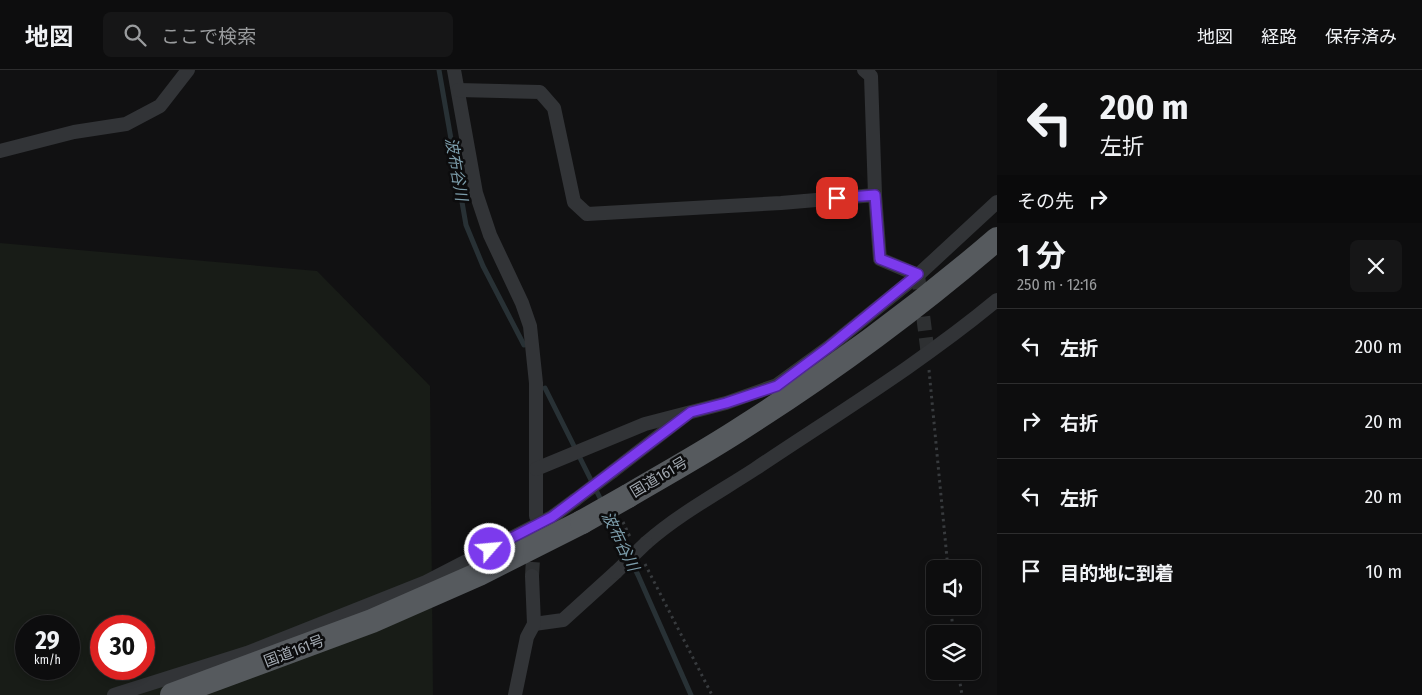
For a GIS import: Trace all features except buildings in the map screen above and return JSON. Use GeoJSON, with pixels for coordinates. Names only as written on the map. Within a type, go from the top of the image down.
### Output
{"type":"FeatureCollection","features":[{"type":"Feature","properties":{"kind":"highway","name":"国道161号"},"geometry":{"type":"LineString","coordinates":[[172,695],[372,621],[479,574],[578,511],[623,504],[834,366],[901,317],[997,239]]}},
{"type":"Feature","properties":{"kind":"street"},"geometry":{"type":"LineString","coordinates":[[0,151],[74,132],[126,124],[160,106],[188,70]]}},
{"type":"Feature","properties":{"kind":"street"},"geometry":{"type":"LineString","coordinates":[[454,70],[476,194],[490,236],[522,303],[530,326],[536,383],[536,516]]}},
{"type":"Feature","properties":{"kind":"street"},"geometry":{"type":"LineString","coordinates":[[864,70],[871,76],[875,195],[880,259],[918,274]]}},
{"type":"Feature","properties":{"kind":"street"},"geometry":{"type":"LineString","coordinates":[[458,90],[540,92],[554,108],[574,202],[587,214],[780,203],[875,195]]}},
{"type":"Feature","properties":{"kind":"street"},"geometry":{"type":"LineString","coordinates":[[536,469],[645,424],[726,403],[777,386],[829,347],[918,274],[997,202]]}},
{"type":"Feature","properties":{"kind":"street"},"geometry":{"type":"LineString","coordinates":[[534,624],[563,620],[616,572],[639,541],[736,481],[928,355],[997,300]]}},
{"type":"Feature","properties":{"kind":"street"},"geometry":{"type":"LineString","coordinates":[[114,695],[246,653],[426,582],[552,517],[578,511],[612,472],[691,412]]}},
{"type":"Feature","properties":{"kind":"street"},"geometry":{"type":"LineString","coordinates":[[515,695],[527,637],[534,624],[532,576]]}},
{"type":"Feature","properties":{"kind":"path"},"geometry":{"type":"LineString","coordinates":[[928,355],[947,560]]}},
{"type":"Feature","properties":{"kind":"path"},"geometry":{"type":"LineString","coordinates":[[623,504],[639,541]]}},
{"type":"Feature","properties":{"kind":"path"},"geometry":{"type":"LineString","coordinates":[[641,557],[712,695]]}},
{"type":"Feature","properties":{"kind":"path"},"geometry":{"type":"LineString","coordinates":[[960,680],[962,695]]}},
{"type":"Feature","properties":{"kind":"shaded area"},"geometry":{"type":"Polygon","coordinates":[[[0,243],[317,271],[430,386],[433,695],[0,695],[0,243]]]}},
{"type":"Feature","properties":{"kind":"waterway","name":"波布谷川"},"geometry":{"type":"LineString","coordinates":[[439,70],[466,225],[483,266],[524,345]]}},
{"type":"Feature","properties":{"kind":"waterway","name":"波布谷川"},"geometry":{"type":"LineString","coordinates":[[545,388],[603,504]]}},
{"type":"Feature","properties":{"kind":"waterway","name":"波布谷川"},"geometry":{"type":"LineString","coordinates":[[607,514],[638,575],[691,695]]}},
{"type":"Feature","properties":{"kind":"tunnel"},"geometry":{"type":"LineString","coordinates":[[918,275],[928,355]]}},
{"type":"Feature","properties":{"kind":"tunnel"},"geometry":{"type":"LineString","coordinates":[[532,576],[534,542]]}},
{"type":"Feature","properties":{"kind":"route"},"geometry":{"type":"LineString","coordinates":[[490,549],[552,517],[691,412],[726,403],[777,386],[829,347],[918,274],[880,259],[875,195],[837,198]]}}]}
